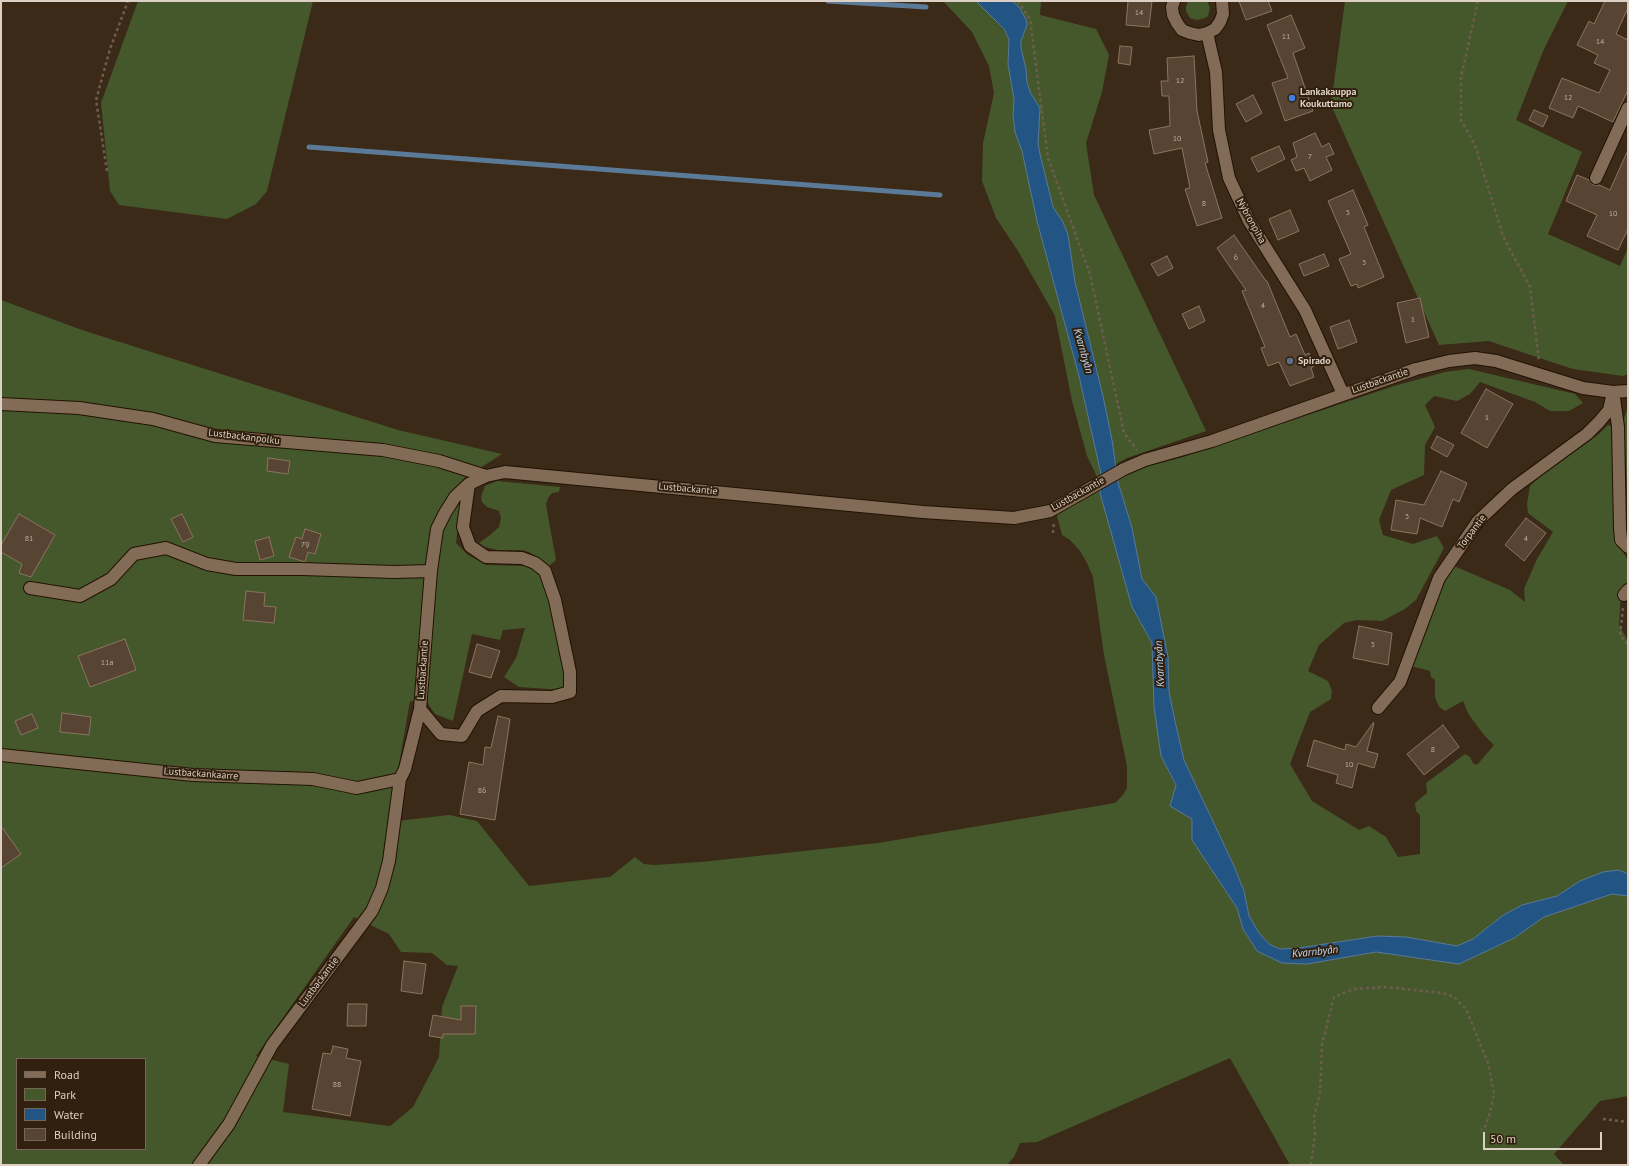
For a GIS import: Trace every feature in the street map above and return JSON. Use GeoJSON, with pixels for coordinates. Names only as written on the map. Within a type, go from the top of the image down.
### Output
{"type":"FeatureCollection","features":[{"type":"Feature","properties":{"kind":"street"},"geometry":{"type":"LineString","coordinates":[[1174,1],[1172,7],[1173,15],[1182,30],[1190,34],[1199,35],[1215,29],[1220,22],[1223,14],[1222,1]]}},
{"type":"Feature","properties":{"kind":"street","name":"Nybronpiha"},"geometry":{"type":"LineString","coordinates":[[1207,33],[1216,72],[1219,130],[1229,178],[1249,221],[1305,310],[1343,394]]}},
{"type":"Feature","properties":{"kind":"street"},"geometry":{"type":"LineString","coordinates":[[1596,178],[1628,108]]}},
{"type":"Feature","properties":{"kind":"street","name":"Lustbackantie"},"geometry":{"type":"LineString","coordinates":[[200,1165],[229,1124],[272,1045],[372,911],[382,888],[389,862],[400,779],[405,769],[420,709],[431,571],[437,529],[455,497],[469,484],[486,476],[505,472],[923,512],[1014,518],[1050,510],[1124,469],[1145,460],[1212,441],[1416,369],[1449,361],[1475,358],[1496,361],[1583,388],[1613,392],[1628,391]]}},
{"type":"Feature","properties":{"kind":"street"},"geometry":{"type":"LineString","coordinates":[[1613,392],[1618,427],[1621,540],[1628,547]]}},
{"type":"Feature","properties":{"kind":"street","name":"Torpantie"},"geometry":{"type":"LineString","coordinates":[[1378,708],[1400,682],[1439,578],[1478,521],[1512,489],[1587,434],[1608,410],[1613,392]]}},
{"type":"Feature","properties":{"kind":"street","name":"Lustbackanpolku"},"geometry":{"type":"LineString","coordinates":[[1,404],[79,408],[109,412],[153,419],[216,436],[383,450],[439,461],[486,476]]}},
{"type":"Feature","properties":{"kind":"street"},"geometry":{"type":"LineString","coordinates":[[420,709],[441,734],[462,736],[477,711],[501,696],[552,697],[570,692],[570,672],[555,600],[545,571],[535,563],[522,558],[486,557],[470,546],[463,527],[469,484]]}},
{"type":"Feature","properties":{"kind":"street"},"geometry":{"type":"LineString","coordinates":[[30,588],[80,596],[111,578],[134,554],[166,548],[207,564],[236,569],[302,569],[394,572],[431,571]]}},
{"type":"Feature","properties":{"kind":"street","name":"Lustbackankaarre"},"geometry":{"type":"LineString","coordinates":[[1,755],[193,775],[313,779],[357,788],[400,779]]}},
{"type":"Feature","properties":{"kind":"path"},"geometry":{"type":"LineString","coordinates":[[107,171],[96,100],[110,49],[128,1]]}},
{"type":"Feature","properties":{"kind":"path"},"geometry":{"type":"LineString","coordinates":[[1018,1],[1030,20],[1048,158],[1090,274],[1124,433],[1145,460]]}},
{"type":"Feature","properties":{"kind":"path"},"geometry":{"type":"LineString","coordinates":[[1478,1],[1462,77],[1461,120],[1475,145],[1503,236],[1530,287],[1540,375]]}},
{"type":"Feature","properties":{"kind":"path"},"geometry":{"type":"LineString","coordinates":[[1626,593],[1620,636],[1628,644]]}},
{"type":"Feature","properties":{"kind":"path"},"geometry":{"type":"LineString","coordinates":[[1311,1165],[1315,1134],[1314,1117],[1320,1093],[1322,1045],[1334,997],[1354,988],[1384,988],[1442,993],[1454,997],[1466,1009],[1488,1063],[1494,1093],[1490,1113],[1485,1127],[1481,1130]]}},
{"type":"Feature","properties":{"kind":"path"},"geometry":{"type":"LineString","coordinates":[[1603,1119],[1628,1122]]}},
{"type":"Feature","properties":{"kind":"green space"},"geometry":{"type":"Polygon","coordinates":[[[138,1],[313,1],[267,191],[256,204],[227,219],[119,205],[110,191],[101,103],[138,1]]]}},
{"type":"Feature","properties":{"kind":"green space"},"geometry":{"type":"Polygon","coordinates":[[[943,1],[976,1],[1004,30],[1009,39],[1008,64],[1014,99],[1013,115],[1015,132],[1022,151],[1037,221],[1079,376],[1101,474],[1097,477],[1087,456],[1072,401],[1055,316],[1018,251],[996,218],[982,181],[983,143],[994,93],[989,66],[972,32],[943,1]]]}},
{"type":"Feature","properties":{"kind":"green space"},"geometry":{"type":"Polygon","coordinates":[[[1012,1],[1041,1],[1040,15],[1096,29],[1109,55],[1102,92],[1086,143],[1094,195],[1206,431],[1127,458],[1116,464],[1103,396],[1075,282],[1068,235],[1063,222],[1053,207],[1040,154],[1038,144],[1040,108],[1030,92],[1021,48],[1021,41],[1027,25],[1012,1]]]}},
{"type":"Feature","properties":{"kind":"green space"},"geometry":{"type":"Polygon","coordinates":[[[1188,1],[1207,1],[1210,8],[1208,16],[1197,20],[1190,18],[1186,11],[1188,1]]]}},
{"type":"Feature","properties":{"kind":"green space"},"geometry":{"type":"Polygon","coordinates":[[[1345,1],[1568,1],[1544,49],[1516,120],[1582,152],[1548,234],[1620,266],[1628,248],[1628,374],[1623,376],[1573,369],[1489,341],[1439,345],[1331,105],[1345,1]]]}},
{"type":"Feature","properties":{"kind":"green space"},"geometry":{"type":"Polygon","coordinates":[[[1,300],[82,330],[398,430],[502,454],[463,479],[456,543],[468,555],[486,565],[528,566],[541,574],[556,615],[568,671],[563,690],[519,687],[504,677],[516,658],[525,628],[503,630],[500,640],[472,634],[453,721],[435,714],[427,702],[410,701],[389,822],[449,815],[477,821],[529,886],[610,877],[635,857],[644,864],[654,865],[701,862],[878,843],[1115,803],[1123,795],[1127,788],[1127,766],[1104,655],[1093,577],[1080,551],[1070,540],[1062,535],[1056,512],[1100,486],[1132,607],[1152,643],[1154,707],[1161,756],[1192,819],[1192,840],[1237,908],[1243,929],[1257,951],[1282,963],[1307,964],[1376,952],[1459,964],[1514,938],[1544,917],[1612,894],[1628,896],[1628,1096],[1600,1101],[1554,1154],[1564,1165],[1290,1165],[1230,1058],[1037,1142],[1020,1143],[1014,1157],[1007,1165],[1,1165],[1,300]],[[354,917],[256,1056],[289,1064],[283,1112],[390,1126],[413,1107],[439,1057],[442,1007],[458,966],[447,965],[432,953],[401,952],[389,934],[354,917]]]}},
{"type":"Feature","properties":{"kind":"green space"},"geometry":{"type":"Polygon","coordinates":[[[1469,369],[1575,394],[1583,403],[1569,411],[1550,411],[1535,402],[1480,382],[1470,394],[1457,401],[1434,396],[1425,405],[1435,427],[1425,445],[1424,475],[1391,490],[1379,520],[1383,535],[1413,544],[1437,536],[1444,548],[1416,600],[1405,609],[1382,621],[1357,620],[1344,623],[1319,645],[1308,671],[1328,681],[1332,691],[1331,699],[1310,712],[1290,764],[1312,801],[1359,830],[1369,826],[1386,837],[1398,857],[1420,854],[1420,815],[1416,811],[1415,803],[1427,793],[1426,783],[1465,754],[1470,757],[1473,763],[1477,765],[1494,745],[1484,735],[1469,715],[1463,701],[1445,711],[1439,707],[1435,697],[1435,680],[1431,677],[1430,671],[1411,666],[1435,599],[1454,566],[1510,590],[1525,602],[1524,589],[1537,559],[1553,532],[1528,513],[1527,504],[1530,486],[1546,470],[1599,434],[1608,425],[1613,427],[1617,540],[1628,561],[1628,582],[1621,593],[1619,625],[1628,641],[1628,874],[1619,870],[1580,881],[1557,896],[1522,905],[1502,916],[1473,939],[1457,946],[1406,937],[1377,936],[1299,948],[1280,949],[1269,944],[1259,933],[1249,916],[1244,891],[1234,866],[1184,760],[1169,692],[1168,657],[1156,597],[1142,579],[1132,528],[1117,479],[1141,468],[1183,457],[1394,386],[1445,372],[1469,369]]]}},
{"type":"Feature","properties":{"kind":"green space"},"geometry":{"type":"Polygon","coordinates":[[[1628,408],[1628,513],[1624,418],[1628,408]]]}},
{"type":"Feature","properties":{"kind":"green space"},"geometry":{"type":"Polygon","coordinates":[[[497,481],[560,487],[559,492],[552,493],[548,498],[546,505],[556,560],[548,567],[529,552],[522,550],[497,550],[485,547],[479,543],[499,527],[501,518],[499,511],[487,507],[482,502],[481,497],[485,486],[497,481]]]}},
{"type":"Feature","properties":{"kind":"water","name":"Kvarnbyån"},"geometry":{"type":"Polygon","coordinates":[[[976,1],[1012,1],[1019,7],[1026,19],[1027,25],[1021,41],[1021,48],[1030,92],[1040,108],[1038,144],[1040,154],[1053,207],[1063,222],[1068,235],[1075,282],[1103,396],[1112,440],[1118,482],[1132,528],[1142,579],[1156,597],[1168,657],[1169,692],[1184,760],[1234,866],[1244,891],[1249,916],[1259,933],[1269,944],[1280,949],[1299,948],[1377,936],[1406,937],[1457,946],[1473,939],[1502,916],[1522,905],[1557,896],[1580,881],[1603,872],[1619,870],[1628,874],[1628,896],[1612,894],[1544,917],[1514,938],[1459,964],[1376,952],[1307,964],[1282,963],[1257,951],[1243,929],[1237,908],[1192,840],[1192,819],[1170,806],[1176,785],[1161,756],[1154,707],[1152,643],[1132,607],[1100,493],[1101,474],[1079,376],[1037,221],[1022,151],[1015,132],[1013,115],[1014,99],[1008,64],[1009,39],[1004,29],[976,1]]]}},
{"type":"Feature","properties":{"kind":"building"},"geometry":{"type":"Polygon","coordinates":[[[1128,1],[1152,1],[1149,27],[1126,25],[1128,1]]]}},
{"type":"Feature","properties":{"kind":"building"},"geometry":{"type":"Polygon","coordinates":[[[1239,1],[1268,1],[1272,11],[1246,20],[1239,1]]]}},
{"type":"Feature","properties":{"kind":"building"},"geometry":{"type":"Polygon","coordinates":[[[1605,1],[1628,1],[1628,8],[1616,34],[1628,40],[1628,90],[1613,122],[1578,106],[1573,118],[1549,108],[1562,78],[1599,93],[1610,70],[1594,63],[1598,55],[1577,45],[1589,21],[1594,24],[1605,1]]]}},
{"type":"Feature","properties":{"kind":"building"},"geometry":{"type":"Polygon","coordinates":[[[1291,15],[1305,48],[1293,53],[1313,111],[1285,121],[1272,83],[1288,78],[1267,25],[1291,15]]]}},
{"type":"Feature","properties":{"kind":"building"},"geometry":{"type":"Polygon","coordinates":[[[1120,46],[1132,47],[1130,65],[1118,63],[1120,46]]]}},
{"type":"Feature","properties":{"kind":"building"},"geometry":{"type":"Polygon","coordinates":[[[1194,56],[1197,111],[1208,162],[1205,163],[1222,218],[1197,226],[1185,189],[1190,188],[1182,148],[1154,154],[1149,130],[1170,126],[1169,96],[1162,96],[1161,81],[1168,81],[1167,58],[1194,56]]]}},
{"type":"Feature","properties":{"kind":"building"},"geometry":{"type":"Polygon","coordinates":[[[1253,95],[1262,113],[1246,122],[1236,104],[1253,95]]]}},
{"type":"Feature","properties":{"kind":"building"},"geometry":{"type":"Polygon","coordinates":[[[1534,110],[1548,116],[1543,127],[1529,120],[1534,110]]]}},
{"type":"Feature","properties":{"kind":"building"},"geometry":{"type":"Polygon","coordinates":[[[1315,133],[1322,147],[1329,143],[1334,154],[1326,157],[1332,170],[1310,181],[1304,168],[1296,171],[1291,160],[1297,157],[1293,143],[1315,133]]]}},
{"type":"Feature","properties":{"kind":"building"},"geometry":{"type":"Polygon","coordinates":[[[1279,146],[1285,159],[1258,172],[1251,158],[1279,146]]]}},
{"type":"Feature","properties":{"kind":"building"},"geometry":{"type":"Polygon","coordinates":[[[1628,150],[1628,229],[1618,250],[1587,236],[1597,215],[1566,201],[1577,175],[1589,180],[1593,185],[1599,185],[1610,190],[1628,150]]]}},
{"type":"Feature","properties":{"kind":"building"},"geometry":{"type":"Polygon","coordinates":[[[1353,190],[1368,225],[1364,227],[1384,277],[1358,288],[1357,284],[1351,286],[1339,259],[1351,254],[1328,201],[1353,190]]]}},
{"type":"Feature","properties":{"kind":"building"},"geometry":{"type":"Polygon","coordinates":[[[1290,210],[1299,231],[1278,240],[1269,219],[1290,210]]]}},
{"type":"Feature","properties":{"kind":"building"},"geometry":{"type":"Polygon","coordinates":[[[1234,235],[1267,281],[1290,337],[1296,334],[1305,355],[1309,353],[1314,366],[1311,368],[1314,377],[1290,386],[1279,362],[1268,366],[1261,348],[1265,347],[1242,291],[1246,290],[1217,248],[1234,235]]]}},
{"type":"Feature","properties":{"kind":"building"},"geometry":{"type":"Polygon","coordinates":[[[1324,254],[1329,266],[1304,276],[1299,264],[1324,254]]]}},
{"type":"Feature","properties":{"kind":"building"},"geometry":{"type":"Polygon","coordinates":[[[1167,256],[1173,268],[1158,276],[1151,264],[1167,256]]]}},
{"type":"Feature","properties":{"kind":"building"},"geometry":{"type":"Polygon","coordinates":[[[1420,298],[1429,337],[1406,343],[1397,303],[1420,298]]]}},
{"type":"Feature","properties":{"kind":"building"},"geometry":{"type":"Polygon","coordinates":[[[1199,306],[1205,321],[1189,329],[1182,314],[1199,306]]]}},
{"type":"Feature","properties":{"kind":"building"},"geometry":{"type":"Polygon","coordinates":[[[1349,320],[1357,342],[1338,349],[1330,327],[1349,320]]]}},
{"type":"Feature","properties":{"kind":"building"},"geometry":{"type":"Polygon","coordinates":[[[1486,389],[1513,404],[1487,448],[1461,433],[1486,389]]]}},
{"type":"Feature","properties":{"kind":"building"},"geometry":{"type":"Polygon","coordinates":[[[1437,436],[1454,445],[1447,457],[1431,448],[1437,436]]]}},
{"type":"Feature","properties":{"kind":"building"},"geometry":{"type":"Polygon","coordinates":[[[268,458],[290,461],[288,474],[267,471],[268,458]]]}},
{"type":"Feature","properties":{"kind":"building"},"geometry":{"type":"Polygon","coordinates":[[[1441,471],[1467,483],[1459,502],[1453,499],[1442,527],[1420,518],[1417,534],[1391,530],[1396,500],[1424,505],[1441,471]]]}},
{"type":"Feature","properties":{"kind":"building"},"geometry":{"type":"Polygon","coordinates":[[[19,514],[55,535],[31,577],[19,573],[22,564],[1,552],[1,545],[19,514]]]}},
{"type":"Feature","properties":{"kind":"building"},"geometry":{"type":"Polygon","coordinates":[[[182,514],[193,537],[183,542],[171,519],[182,514]]]}},
{"type":"Feature","properties":{"kind":"building"},"geometry":{"type":"Polygon","coordinates":[[[1526,518],[1546,533],[1524,561],[1505,545],[1526,518]]]}},
{"type":"Feature","properties":{"kind":"building"},"geometry":{"type":"Polygon","coordinates":[[[305,529],[321,534],[315,554],[308,552],[305,562],[289,557],[296,537],[302,539],[305,529]]]}},
{"type":"Feature","properties":{"kind":"building"},"geometry":{"type":"Polygon","coordinates":[[[269,537],[274,556],[260,560],[255,541],[269,537]]]}},
{"type":"Feature","properties":{"kind":"building"},"geometry":{"type":"Polygon","coordinates":[[[246,591],[265,593],[264,606],[276,607],[274,623],[243,620],[246,591]]]}},
{"type":"Feature","properties":{"kind":"building"},"geometry":{"type":"Polygon","coordinates":[[[1359,626],[1392,633],[1388,665],[1353,658],[1359,626]]]}},
{"type":"Feature","properties":{"kind":"building"},"geometry":{"type":"Polygon","coordinates":[[[125,639],[136,670],[90,687],[78,656],[125,639]]]}},
{"type":"Feature","properties":{"kind":"building"},"geometry":{"type":"Polygon","coordinates":[[[477,644],[500,651],[491,678],[469,672],[477,644]]]}},
{"type":"Feature","properties":{"kind":"building"},"geometry":{"type":"Polygon","coordinates":[[[62,713],[91,717],[89,735],[60,732],[62,713]]]}},
{"type":"Feature","properties":{"kind":"building"},"geometry":{"type":"Polygon","coordinates":[[[32,714],[38,728],[21,735],[15,721],[32,714]]]}},
{"type":"Feature","properties":{"kind":"building"},"geometry":{"type":"Polygon","coordinates":[[[498,716],[510,719],[495,820],[460,814],[469,762],[483,765],[485,747],[491,748],[498,716]]]}},
{"type":"Feature","properties":{"kind":"building"},"geometry":{"type":"Polygon","coordinates":[[[1373,723],[1367,751],[1378,754],[1374,768],[1358,763],[1352,788],[1336,783],[1338,775],[1307,766],[1314,740],[1345,750],[1346,744],[1356,747],[1373,723]]]}},
{"type":"Feature","properties":{"kind":"building"},"geometry":{"type":"Polygon","coordinates":[[[1443,725],[1459,747],[1424,775],[1407,754],[1443,725]]]}},
{"type":"Feature","properties":{"kind":"building"},"geometry":{"type":"Polygon","coordinates":[[[1,826],[21,854],[1,868],[1,826]]]}},
{"type":"Feature","properties":{"kind":"building"},"geometry":{"type":"Polygon","coordinates":[[[404,961],[426,964],[422,994],[401,991],[404,961]]]}},
{"type":"Feature","properties":{"kind":"building"},"geometry":{"type":"Polygon","coordinates":[[[348,1004],[367,1004],[366,1026],[347,1026],[348,1004]]]}},
{"type":"Feature","properties":{"kind":"building"},"geometry":{"type":"Polygon","coordinates":[[[461,1006],[476,1006],[475,1034],[443,1034],[443,1038],[429,1036],[433,1015],[461,1020],[461,1006]]]}},
{"type":"Feature","properties":{"kind":"building"},"geometry":{"type":"Polygon","coordinates":[[[333,1046],[348,1049],[346,1058],[361,1061],[350,1116],[312,1109],[323,1053],[331,1054],[333,1046]]]}},
{"type":"Feature","properties":{"kind":"waterway"},"geometry":{"type":"LineString","coordinates":[[828,1],[926,7]]}},
{"type":"Feature","properties":{"kind":"waterway"},"geometry":{"type":"LineString","coordinates":[[309,147],[940,195]]}},
{"type":"Feature","properties":{"kind":"place","name":"Lankakauppa Koukuttamo"},"geometry":{"type":"Point","coordinates":[1292,98]}},
{"type":"Feature","properties":{"kind":"place","name":"Spirado"},"geometry":{"type":"Point","coordinates":[1290,361]}}]}
